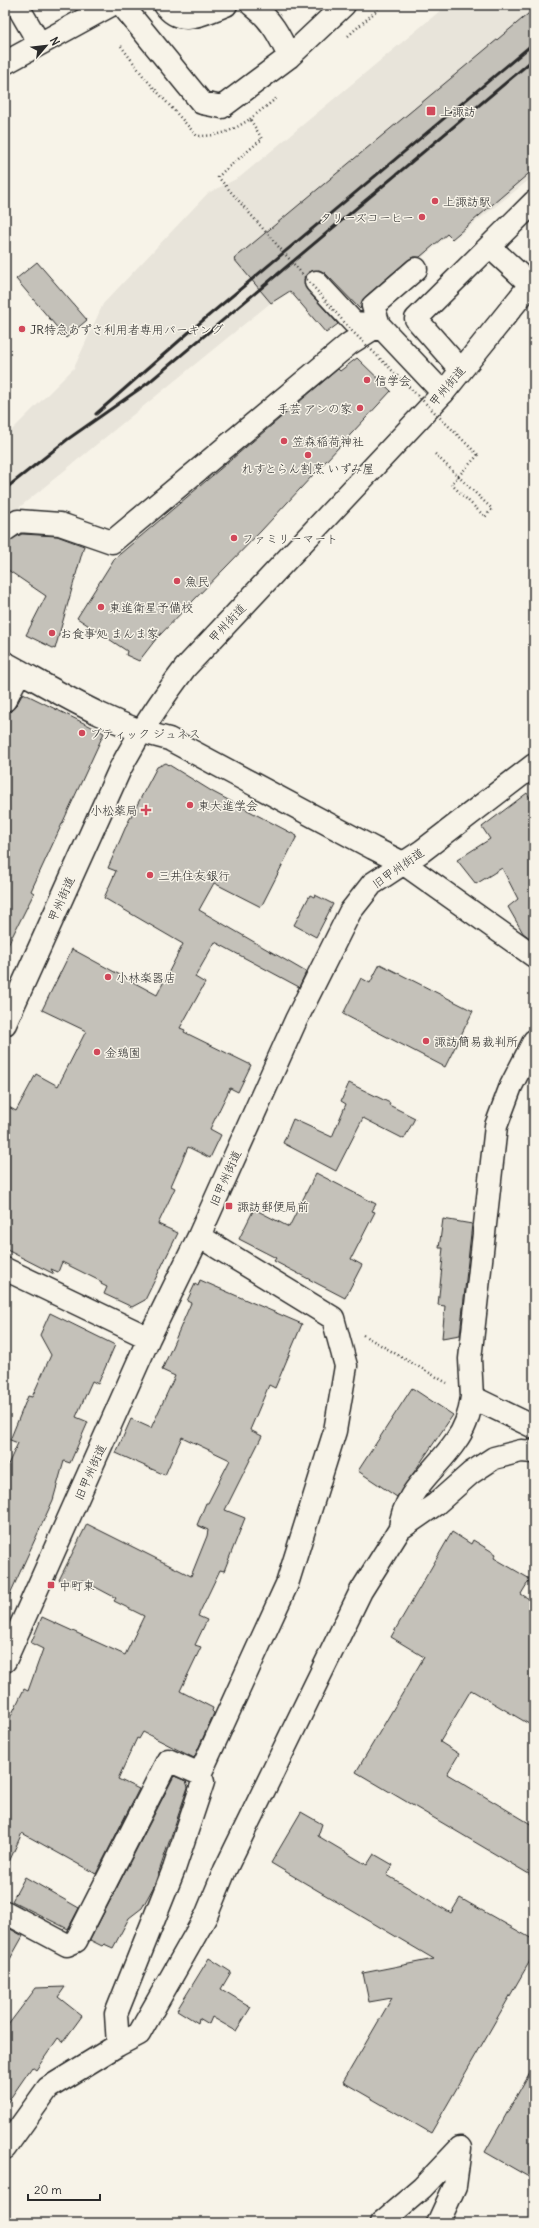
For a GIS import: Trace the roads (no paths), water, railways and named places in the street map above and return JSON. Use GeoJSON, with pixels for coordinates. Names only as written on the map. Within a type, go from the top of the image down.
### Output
{"type":"FeatureCollection","features":[{"type":"Feature","properties":{"kind":"main road"},"geometry":{"type":"LineString","coordinates":[[17,5],[39,44]]}},
{"type":"Feature","properties":{"kind":"main road"},"geometry":{"type":"LineString","coordinates":[[5,63],[111,5]]}},
{"type":"Feature","properties":{"kind":"main road"},"geometry":{"type":"LineString","coordinates":[[122,5],[202,103],[222,107],[289,57],[344,5]]}},
{"type":"Feature","properties":{"kind":"main road"},"geometry":{"type":"LineString","coordinates":[[165,5],[168,10],[182,17],[197,16],[226,5]]}},
{"type":"Feature","properties":{"kind":"main road"},"geometry":{"type":"LineString","coordinates":[[252,5],[264,14],[278,33],[289,57]]}},
{"type":"Feature","properties":{"kind":"main road"},"geometry":{"type":"LineString","coordinates":[[461,370],[416,319],[534,202]]}},
{"type":"Feature","properties":{"kind":"main road"},"geometry":{"type":"LineString","coordinates":[[490,247],[532,282]]}},
{"type":"Feature","properties":{"kind":"main road"},"geometry":{"type":"LineString","coordinates":[[416,269],[373,306],[379,325],[442,393]]}},
{"type":"Feature","properties":{"kind":"main road"},"geometry":{"type":"LineString","coordinates":[[316,282],[354,323],[379,325]]}},
{"type":"Feature","properties":{"kind":"main road","name":"甲州街道"},"geometry":{"type":"LineString","coordinates":[[5,1024],[120,769],[140,732],[185,668],[442,393],[532,282]]}},
{"type":"Feature","properties":{"kind":"main road"},"geometry":{"type":"LineString","coordinates":[[5,530],[18,521],[60,524],[112,542],[349,344],[379,325]]}},
{"type":"Feature","properties":{"kind":"main road"},"geometry":{"type":"LineString","coordinates":[[5,700],[12,667],[140,732],[169,739],[403,863],[534,956]]}},
{"type":"Feature","properties":{"kind":"main road","name":"旧甲州街道"},"geometry":{"type":"LineString","coordinates":[[5,1661],[149,1338],[199,1236],[296,1020],[350,912],[372,884],[422,851],[534,765]]}},
{"type":"Feature","properties":{"kind":"main road"},"geometry":{"type":"LineString","coordinates":[[400,1529],[401,1516],[408,1499],[456,1442],[470,1414],[472,1397],[470,1359],[496,1126],[511,1086],[534,1041]]}},
{"type":"Feature","properties":{"kind":"main road"},"geometry":{"type":"LineString","coordinates":[[118,2045],[116,2014],[174,1869],[203,1782],[200,1774],[287,1584],[335,1432],[346,1366],[332,1318],[199,1236]]}},
{"type":"Feature","properties":{"kind":"main road"},"geometry":{"type":"LineString","coordinates":[[5,1269],[149,1338]]}},
{"type":"Feature","properties":{"kind":"main road"},"geometry":{"type":"LineString","coordinates":[[472,1397],[534,1427]]}},
{"type":"Feature","properties":{"kind":"main road"},"geometry":{"type":"LineString","coordinates":[[5,2148],[48,2088],[118,2045],[139,2034],[206,1916],[225,1870],[361,1591],[400,1529],[436,1504],[471,1473],[494,1458],[521,1451],[534,1452]]}},
{"type":"Feature","properties":{"kind":"main road"},"geometry":{"type":"LineString","coordinates":[[5,1912],[68,1945],[76,1941],[168,1760],[200,1774]]}},
{"type":"Feature","properties":{"kind":"main road"},"geometry":{"type":"LineString","coordinates":[[381,2223],[422,2188],[460,2148],[454,2186],[438,2223]]}},
{"type":"Feature","properties":{"kind":"railway"},"geometry":{"type":"LineString","coordinates":[[96,414],[195,327],[534,43]]}},
{"type":"Feature","properties":{"kind":"railway"},"geometry":{"type":"LineString","coordinates":[[5,489],[68,439],[148,383],[534,59]]}},
{"type":"Feature","properties":{"kind":"place","name":"上諏訪"},"geometry":{"type":"Point","coordinates":[431,111]}},
{"type":"Feature","properties":{"kind":"place","name":"上諏訪駅"},"geometry":{"type":"Point","coordinates":[435,201]}},
{"type":"Feature","properties":{"kind":"place","name":"タリーズコーヒー"},"geometry":{"type":"Point","coordinates":[422,217]}},
{"type":"Feature","properties":{"kind":"place","name":"JR特急あずさ利用者専用パーキング"},"geometry":{"type":"Point","coordinates":[22,329]}},
{"type":"Feature","properties":{"kind":"place","name":"信学会"},"geometry":{"type":"Point","coordinates":[367,380]}},
{"type":"Feature","properties":{"kind":"place","name":"手芸 アンの家"},"geometry":{"type":"Point","coordinates":[360,408]}},
{"type":"Feature","properties":{"kind":"place","name":"笠森稲荷神社"},"geometry":{"type":"Point","coordinates":[284,441]}},
{"type":"Feature","properties":{"kind":"place","name":"れすとらん割烹 いずみ屋"},"geometry":{"type":"Point","coordinates":[308,455]}},
{"type":"Feature","properties":{"kind":"place","name":"ファミリーマート"},"geometry":{"type":"Point","coordinates":[234,538]}},
{"type":"Feature","properties":{"kind":"place","name":"魚民"},"geometry":{"type":"Point","coordinates":[177,581]}},
{"type":"Feature","properties":{"kind":"place","name":"東進衛星予備校"},"geometry":{"type":"Point","coordinates":[101,607]}},
{"type":"Feature","properties":{"kind":"place","name":"お食事処 まんま家"},"geometry":{"type":"Point","coordinates":[52,633]}},
{"type":"Feature","properties":{"kind":"place","name":"ブティック ジュネス"},"geometry":{"type":"Point","coordinates":[82,733]}},
{"type":"Feature","properties":{"kind":"place","name":"東大進学会"},"geometry":{"type":"Point","coordinates":[190,805]}},
{"type":"Feature","properties":{"kind":"place","name":"小松薬局"},"geometry":{"type":"Point","coordinates":[146,810]}},
{"type":"Feature","properties":{"kind":"place","name":"三井住友銀行"},"geometry":{"type":"Point","coordinates":[150,875]}},
{"type":"Feature","properties":{"kind":"place","name":"小林楽器店"},"geometry":{"type":"Point","coordinates":[108,977]}},
{"type":"Feature","properties":{"kind":"place","name":"諏訪簡易裁判所"},"geometry":{"type":"Point","coordinates":[426,1041]}},
{"type":"Feature","properties":{"kind":"place","name":"金鵄園"},"geometry":{"type":"Point","coordinates":[97,1052]}},
{"type":"Feature","properties":{"kind":"place","name":"諏訪郵便局前"},"geometry":{"type":"Point","coordinates":[229,1206]}},
{"type":"Feature","properties":{"kind":"place","name":"中町東"},"geometry":{"type":"Point","coordinates":[51,1585]}}]}
